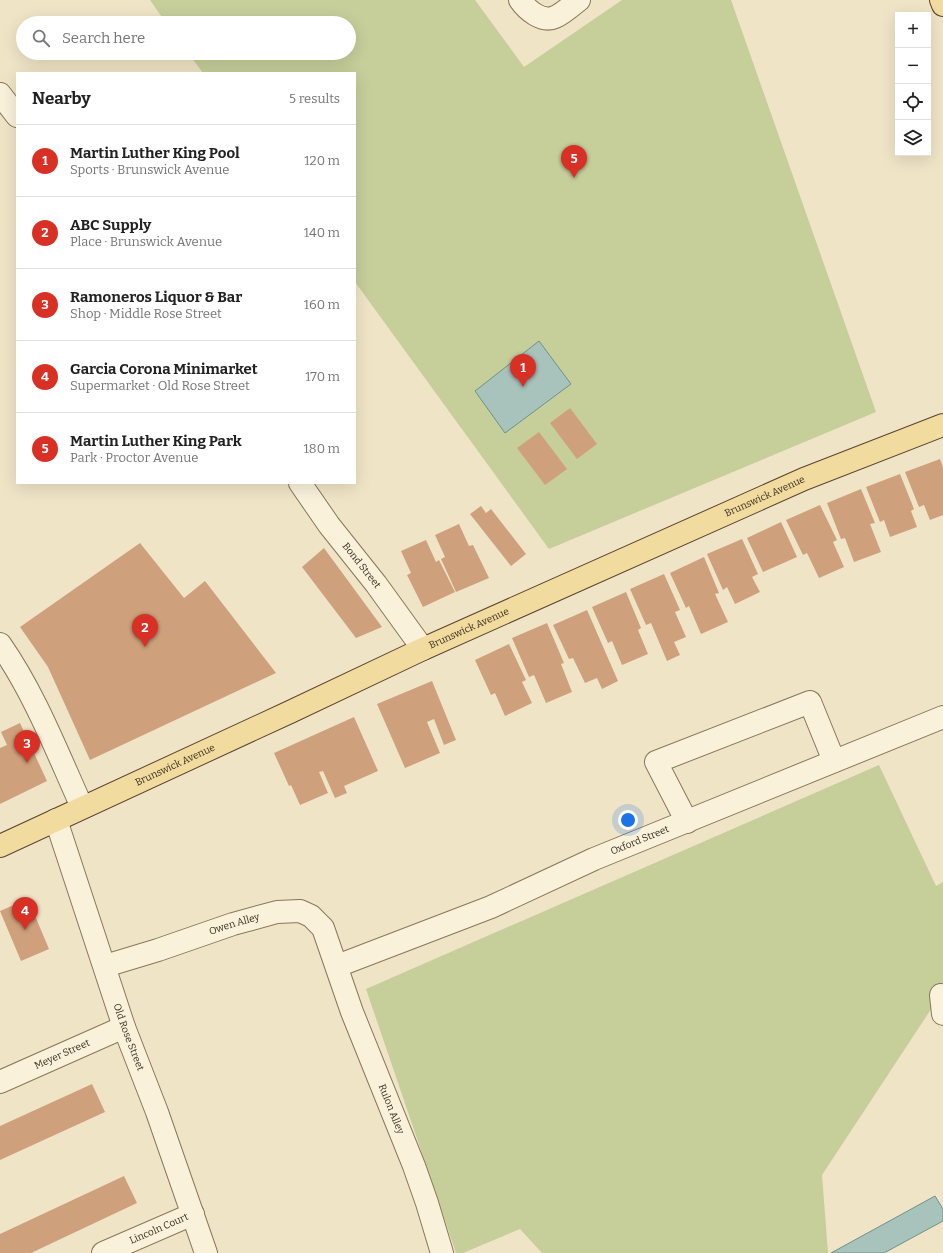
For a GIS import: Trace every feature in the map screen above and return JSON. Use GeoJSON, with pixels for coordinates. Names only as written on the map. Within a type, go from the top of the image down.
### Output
{"type":"FeatureCollection","features":[{"type":"Feature","properties":{"kind":"main road"},"geometry":{"type":"LineString","coordinates":[[941,0],[943,5]]}},
{"type":"Feature","properties":{"kind":"main road","name":"Brunswick Avenue"},"geometry":{"type":"LineString","coordinates":[[0,846],[423,649],[804,479],[943,424]]}},
{"type":"Feature","properties":{"kind":"street"},"geometry":{"type":"LineString","coordinates":[[520,0],[534,14],[545,18],[554,17],[579,0]]}},
{"type":"Feature","properties":{"kind":"street"},"geometry":{"type":"LineString","coordinates":[[0,94],[16,115]]}},
{"type":"Feature","properties":{"kind":"street","name":"Bond Street"},"geometry":{"type":"LineString","coordinates":[[301,484],[423,649]]}},
{"type":"Feature","properties":{"kind":"street"},"geometry":{"type":"LineString","coordinates":[[0,644],[10,658],[35,702],[82,807]]}},
{"type":"Feature","properties":{"kind":"street"},"geometry":{"type":"LineString","coordinates":[[688,822],[656,762],[810,702],[834,761]]}},
{"type":"Feature","properties":{"kind":"street","name":"Oxford Street"},"geometry":{"type":"LineString","coordinates":[[337,966],[491,907],[594,859],[943,717]]}},
{"type":"Feature","properties":{"kind":"street","name":"Old Rose Street"},"geometry":{"type":"LineString","coordinates":[[56,820],[124,1027],[157,1112],[206,1253]]}},
{"type":"Feature","properties":{"kind":"street","name":"Owen Alley"},"geometry":{"type":"LineString","coordinates":[[105,966],[158,950],[232,924],[277,912],[300,911],[311,916],[323,928],[337,966]]}},
{"type":"Feature","properties":{"kind":"street","name":"Rulon Alley"},"geometry":{"type":"LineString","coordinates":[[337,966],[352,1012],[414,1166],[442,1253]]}},
{"type":"Feature","properties":{"kind":"street","name":"Meyer Street"},"geometry":{"type":"LineString","coordinates":[[0,1082],[124,1027]]}},
{"type":"Feature","properties":{"kind":"street","name":"Lincoln Court"},"geometry":{"type":"LineString","coordinates":[[104,1253],[193,1214]]}},
{"type":"Feature","properties":{"kind":"green space"},"geometry":{"type":"Polygon","coordinates":[[[150,0],[475,0],[524,67],[622,0],[731,0],[876,412],[549,549],[356,283],[356,72],[202,72],[193,60],[356,60],[356,16],[161,16],[150,0]]]}},
{"type":"Feature","properties":{"kind":"green space"},"geometry":{"type":"Polygon","coordinates":[[[879,765],[936,886],[943,882],[943,991],[822,1175],[828,1253],[542,1253],[520,1229],[463,1253],[456,1253],[366,989],[879,765]]]}},
{"type":"Feature","properties":{"kind":"water"},"geometry":{"type":"Polygon","coordinates":[[[539,341],[571,384],[505,433],[475,391],[539,341]]]}},
{"type":"Feature","properties":{"kind":"water"},"geometry":{"type":"Polygon","coordinates":[[[935,1196],[943,1209],[943,1221],[884,1253],[831,1253],[935,1196]]]}},
{"type":"Feature","properties":{"kind":"building"},"geometry":{"type":"Polygon","coordinates":[[[570,408],[597,444],[577,459],[550,423],[570,408]]]}},
{"type":"Feature","properties":{"kind":"building"},"geometry":{"type":"Polygon","coordinates":[[[539,432],[567,469],[545,485],[517,448],[539,432]]]}},
{"type":"Feature","properties":{"kind":"building"},"geometry":{"type":"Polygon","coordinates":[[[940,459],[943,467],[943,515],[930,520],[924,505],[919,507],[905,472],[940,459]]]}},
{"type":"Feature","properties":{"kind":"building"},"geometry":{"type":"Polygon","coordinates":[[[900,474],[914,509],[911,511],[917,527],[890,537],[884,520],[880,522],[866,487],[900,474]]]}},
{"type":"Feature","properties":{"kind":"building"},"geometry":{"type":"Polygon","coordinates":[[[861,489],[875,523],[870,524],[881,552],[854,562],[845,538],[841,539],[827,503],[861,489]]]}},
{"type":"Feature","properties":{"kind":"building"},"geometry":{"type":"Polygon","coordinates":[[[820,505],[837,540],[833,542],[844,567],[819,578],[807,553],[803,555],[786,520],[820,505]]]}},
{"type":"Feature","properties":{"kind":"building"},"geometry":{"type":"Polygon","coordinates":[[[481,506],[486,513],[491,509],[526,554],[511,566],[470,514],[481,506]]]}},
{"type":"Feature","properties":{"kind":"building"},"geometry":{"type":"Polygon","coordinates":[[[781,522],[797,557],[763,572],[747,538],[781,522]]]}},
{"type":"Feature","properties":{"kind":"building"},"geometry":{"type":"Polygon","coordinates":[[[459,524],[469,546],[473,545],[489,578],[456,592],[441,559],[445,557],[435,535],[459,524]]]}},
{"type":"Feature","properties":{"kind":"building"},"geometry":{"type":"Polygon","coordinates":[[[742,539],[758,574],[752,577],[760,592],[735,604],[727,587],[723,590],[707,554],[742,539]]]}},
{"type":"Feature","properties":{"kind":"building"},"geometry":{"type":"Polygon","coordinates":[[[426,540],[436,562],[439,560],[455,592],[423,607],[407,575],[411,573],[401,551],[426,540]]]}},
{"type":"Feature","properties":{"kind":"building"},"geometry":{"type":"Polygon","coordinates":[[[140,543],[184,598],[205,581],[276,673],[90,760],[48,667],[20,627],[140,543]]]}},
{"type":"Feature","properties":{"kind":"building"},"geometry":{"type":"Polygon","coordinates":[[[324,548],[382,627],[356,638],[302,567],[324,548]]]}},
{"type":"Feature","properties":{"kind":"building"},"geometry":{"type":"Polygon","coordinates":[[[704,557],[719,593],[715,594],[728,622],[701,634],[689,606],[686,608],[670,573],[704,557]]]}},
{"type":"Feature","properties":{"kind":"building"},"geometry":{"type":"Polygon","coordinates":[[[664,574],[680,610],[675,612],[686,637],[674,642],[680,655],[667,661],[651,623],[646,625],[630,589],[664,574]]]}},
{"type":"Feature","properties":{"kind":"building"},"geometry":{"type":"Polygon","coordinates":[[[626,592],[641,628],[638,630],[648,654],[622,665],[612,641],[608,643],[592,607],[626,592]]]}},
{"type":"Feature","properties":{"kind":"building"},"geometry":{"type":"Polygon","coordinates":[[[587,610],[618,681],[602,689],[597,678],[585,683],[573,658],[569,659],[553,625],[587,610]]]}},
{"type":"Feature","properties":{"kind":"building"},"geometry":{"type":"Polygon","coordinates":[[[547,623],[564,663],[561,664],[572,692],[546,703],[534,675],[529,677],[512,638],[547,623]]]}},
{"type":"Feature","properties":{"kind":"building"},"geometry":{"type":"Polygon","coordinates":[[[509,644],[526,680],[522,682],[532,703],[505,716],[495,693],[491,695],[475,660],[509,644]]]}},
{"type":"Feature","properties":{"kind":"building"},"geometry":{"type":"Polygon","coordinates":[[[432,681],[456,740],[444,745],[434,719],[427,722],[440,753],[405,768],[377,704],[432,681]]]}},
{"type":"Feature","properties":{"kind":"building"},"geometry":{"type":"Polygon","coordinates":[[[354,717],[378,771],[344,786],[347,793],[335,798],[323,771],[319,772],[328,793],[300,805],[291,785],[289,786],[274,753],[354,717]]]}},
{"type":"Feature","properties":{"kind":"building"},"geometry":{"type":"Polygon","coordinates":[[[20,723],[47,781],[0,804],[0,748],[7,745],[1,732],[20,723]]]}},
{"type":"Feature","properties":{"kind":"building"},"geometry":{"type":"Polygon","coordinates":[[[28,899],[49,949],[21,961],[0,911],[28,899]]]}},
{"type":"Feature","properties":{"kind":"building"},"geometry":{"type":"Polygon","coordinates":[[[92,1084],[105,1112],[0,1160],[0,1126],[92,1084]]]}},
{"type":"Feature","properties":{"kind":"building"},"geometry":{"type":"Polygon","coordinates":[[[124,1176],[137,1203],[31,1253],[0,1253],[0,1234],[124,1176]]]}},
{"type":"Feature","properties":{"kind":"place","name":"Martin Luther King Park"},"geometry":{"type":"Point","coordinates":[574,178]}},
{"type":"Feature","properties":{"kind":"place","name":"Martin Luther King Pool"},"geometry":{"type":"Point","coordinates":[523,387]}},
{"type":"Feature","properties":{"kind":"place","name":"ABC Supply"},"geometry":{"type":"Point","coordinates":[145,647]}},
{"type":"Feature","properties":{"kind":"place","name":"Ramoneros Liquor & Bar"},"geometry":{"type":"Point","coordinates":[27,763]}},
{"type":"Feature","properties":{"kind":"place","name":"Garcia Corona Minimarket"},"geometry":{"type":"Point","coordinates":[25,930]}}]}
